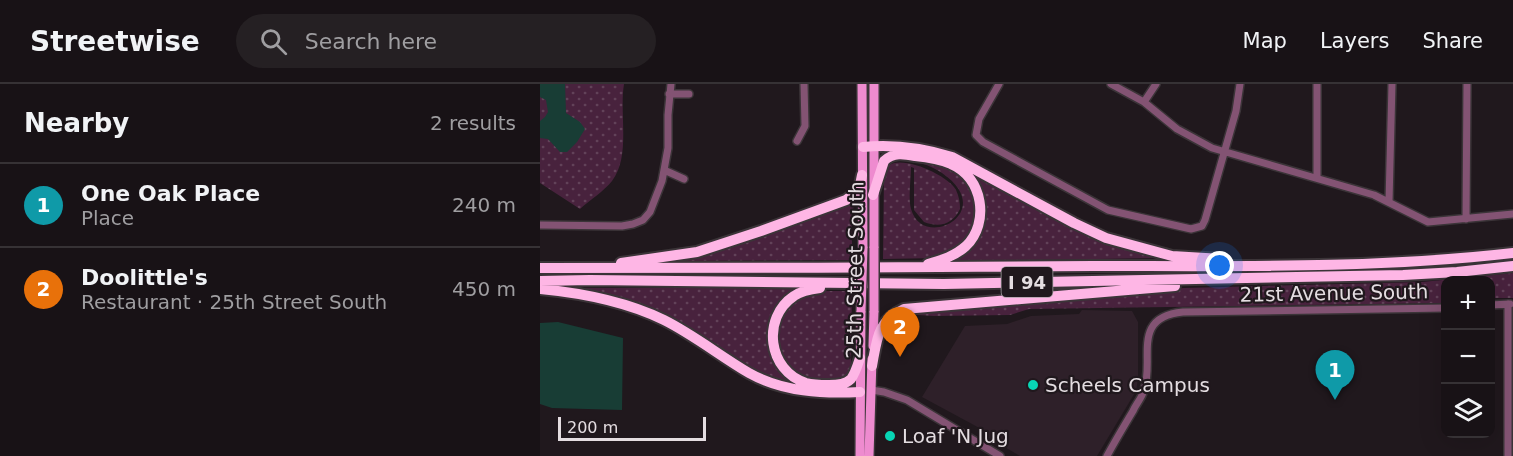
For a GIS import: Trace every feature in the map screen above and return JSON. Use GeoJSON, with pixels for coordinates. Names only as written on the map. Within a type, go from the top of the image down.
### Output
{"type":"FeatureCollection","features":[{"type":"Feature","properties":{"kind":"highway"},"geometry":{"type":"LineString","coordinates":[[868,147],[918,148],[952,157],[1074,223],[1106,238],[1128,245],[1172,256],[1291,264]]}},
{"type":"Feature","properties":{"kind":"highway"},"geometry":{"type":"LineString","coordinates":[[873,195],[884,160],[896,154],[925,157],[952,164],[968,177],[981,204],[981,219],[976,232],[966,246],[950,257],[916,267]]}},
{"type":"Feature","properties":{"kind":"highway"},"geometry":{"type":"LineString","coordinates":[[581,269],[697,252],[761,231],[846,200],[859,190],[862,175]]}},
{"type":"Feature","properties":{"kind":"highway","name":"I 94"},"geometry":{"type":"LineString","coordinates":[[540,268],[1291,264],[1465,259],[1513,253]]}},
{"type":"Feature","properties":{"kind":"highway","name":"I 94"},"geometry":{"type":"LineString","coordinates":[[540,281],[944,284],[1414,275],[1513,266]]}},
{"type":"Feature","properties":{"kind":"highway"},"geometry":{"type":"LineString","coordinates":[[872,366],[881,327],[894,314],[904,309],[1271,278]]}},
{"type":"Feature","properties":{"kind":"highway"},"geometry":{"type":"LineString","coordinates":[[846,283],[808,290],[794,296],[782,308],[774,322],[773,344],[779,362],[788,372],[805,383],[817,385],[842,384],[850,379],[860,358]]}},
{"type":"Feature","properties":{"kind":"highway"},"geometry":{"type":"LineString","coordinates":[[540,289],[570,292],[630,306],[689,334],[750,374],[778,385],[808,392],[866,391]]}},
{"type":"Feature","properties":{"kind":"main road","name":"25th Street South"},"geometry":{"type":"LineString","coordinates":[[860,456],[866,391],[872,366],[874,311],[873,195],[862,84]]}},
{"type":"Feature","properties":{"kind":"main road","name":"25th Street South"},"geometry":{"type":"LineString","coordinates":[[869,456],[866,391],[860,358],[862,175],[868,147],[874,84]]}},
{"type":"Feature","properties":{"kind":"street"},"geometry":{"type":"LineString","coordinates":[[540,225],[622,226],[642,220],[650,212],[664,170],[668,148],[671,84]]}},
{"type":"Feature","properties":{"kind":"street"},"geometry":{"type":"LineString","coordinates":[[797,141],[805,126],[804,84]]}},
{"type":"Feature","properties":{"kind":"street"},"geometry":{"type":"LineString","coordinates":[[999,84],[979,118],[976,135],[983,142],[1108,210],[1191,229],[1202,226],[1236,111],[1240,84]]}},
{"type":"Feature","properties":{"kind":"street"},"geometry":{"type":"LineString","coordinates":[[1112,84],[1144,102],[1179,130],[1212,148],[1317,178],[1389,202],[1428,222],[1513,214]]}},
{"type":"Feature","properties":{"kind":"street"},"geometry":{"type":"LineString","coordinates":[[1144,102],[1156,84]]}},
{"type":"Feature","properties":{"kind":"street"},"geometry":{"type":"LineString","coordinates":[[1317,84],[1317,178]]}},
{"type":"Feature","properties":{"kind":"street"},"geometry":{"type":"LineString","coordinates":[[1389,202],[1392,84]]}},
{"type":"Feature","properties":{"kind":"street"},"geometry":{"type":"LineString","coordinates":[[1466,219],[1467,84]]}},
{"type":"Feature","properties":{"kind":"street"},"geometry":{"type":"LineString","coordinates":[[669,94],[689,94]]}},
{"type":"Feature","properties":{"kind":"street"},"geometry":{"type":"LineString","coordinates":[[664,170],[684,178]]}},
{"type":"Feature","properties":{"kind":"street"},"geometry":{"type":"LineString","coordinates":[[1495,304],[1511,304],[1508,456]]}},
{"type":"Feature","properties":{"kind":"street","name":"21st Avenue South"},"geometry":{"type":"LineString","coordinates":[[1107,456],[1143,394],[1146,379],[1146,346],[1149,335],[1155,324],[1169,314],[1441,308]]}},
{"type":"Feature","properties":{"kind":"street"},"geometry":{"type":"LineString","coordinates":[[866,391],[884,392],[907,400],[1000,456]]}},
{"type":"Feature","properties":{"kind":"shaded area"},"geometry":{"type":"Polygon","coordinates":[[[540,84],[624,84],[623,147],[618,171],[609,185],[580,209],[540,183],[540,84]]]}},
{"type":"Feature","properties":{"kind":"shaded area"},"geometry":{"type":"Polygon","coordinates":[[[540,84],[565,84],[566,113],[580,122],[585,129],[567,152],[560,152],[548,139],[540,138],[540,121],[548,112],[546,100],[540,97],[540,84]]]}},
{"type":"Feature","properties":{"kind":"shaded area"},"geometry":{"type":"Polygon","coordinates":[[[916,158],[954,170],[968,183],[976,200],[974,226],[964,244],[938,258],[883,259],[884,175],[888,166],[904,163],[925,168],[952,184],[956,190],[960,209],[954,218],[935,225],[924,222],[914,210],[914,168],[911,167],[910,204],[918,221],[929,227],[941,227],[952,222],[960,213],[963,201],[958,188],[942,173],[916,162],[888,162],[887,160],[916,158]]]}},
{"type":"Feature","properties":{"kind":"shaded area"},"geometry":{"type":"Polygon","coordinates":[[[960,166],[1162,258],[958,261],[956,257],[983,213],[960,166]]]}},
{"type":"Feature","properties":{"kind":"shaded area"},"geometry":{"type":"Polygon","coordinates":[[[855,200],[852,215],[852,260],[674,261],[672,258],[855,200]]]}},
{"type":"Feature","properties":{"kind":"shaded area"},"geometry":{"type":"Polygon","coordinates":[[[1513,273],[1513,298],[1495,298],[1495,276],[1483,276],[1513,273]]]}},
{"type":"Feature","properties":{"kind":"shaded area"},"geometry":{"type":"Polygon","coordinates":[[[1441,280],[1441,303],[1029,309],[1010,315],[903,314],[904,311],[1184,288],[1441,280]]]}},
{"type":"Feature","properties":{"kind":"shaded area"},"geometry":{"type":"Polygon","coordinates":[[[585,288],[794,288],[795,291],[789,295],[769,345],[802,384],[789,384],[764,375],[704,340],[585,290],[585,288]]]}},
{"type":"Feature","properties":{"kind":"shaded area"},"geometry":{"type":"Polygon","coordinates":[[[816,291],[852,291],[851,366],[849,374],[840,381],[804,379],[779,358],[775,326],[795,299],[816,291]]]}},
{"type":"Feature","properties":{"kind":"shaded area","name":"Scheels Campus"},"geometry":{"type":"Polygon","coordinates":[[[1082,310],[1132,311],[1138,322],[1136,391],[1097,456],[1020,456],[987,437],[985,431],[922,397],[965,326],[1007,324],[1031,316],[1079,314],[1082,310]]]}},
{"type":"Feature","properties":{"kind":"shaded area"},"geometry":{"type":"Polygon","coordinates":[[[558,322],[623,338],[622,410],[552,408],[540,404],[540,323],[558,322]]]}},
{"type":"Feature","properties":{"kind":"place","name":"Doolittle's"},"geometry":{"type":"Point","coordinates":[900,357]}},
{"type":"Feature","properties":{"kind":"place","name":"Scheels Campus"},"geometry":{"type":"Point","coordinates":[1033,385]}},
{"type":"Feature","properties":{"kind":"place","name":"One Oak Place"},"geometry":{"type":"Point","coordinates":[1335,400]}},
{"type":"Feature","properties":{"kind":"place","name":"Loaf 'N Jug"},"geometry":{"type":"Point","coordinates":[890,436]}}]}
